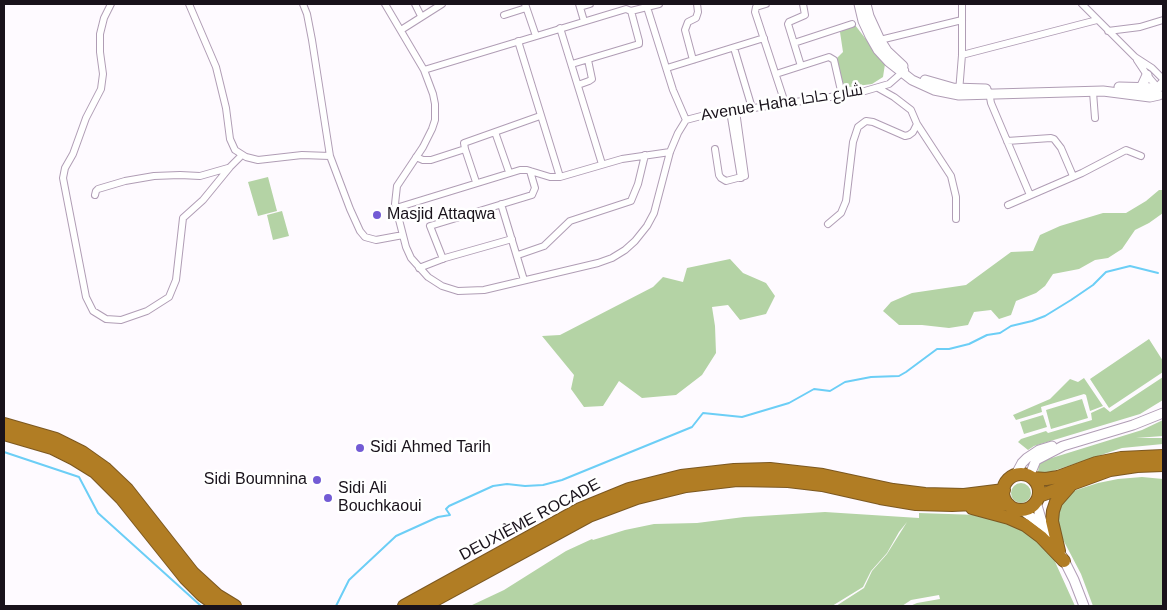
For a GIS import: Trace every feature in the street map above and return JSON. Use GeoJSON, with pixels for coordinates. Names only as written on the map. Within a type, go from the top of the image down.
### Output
{"type":"FeatureCollection","features":[{"type":"Feature","properties":{"kind":"highway"},"geometry":{"type":"LineString","coordinates":[[4,424],[41,439],[82,452],[112,474],[128,489],[193,573],[217,595],[235,606]]}},
{"type":"Feature","properties":{"kind":"highway"},"geometry":{"type":"LineString","coordinates":[[4,434],[41,439],[104,480],[121,498],[185,578],[217,606]]}},
{"type":"Feature","properties":{"kind":"highway"},"geometry":{"type":"LineString","coordinates":[[1134,456],[1146,451],[1163,449]]}},
{"type":"Feature","properties":{"kind":"highway"},"geometry":{"type":"LineString","coordinates":[[1163,456],[1134,456],[1096,463],[1052,478],[1015,476],[1008,481],[1004,490],[1004,497],[1009,505],[1022,510],[1031,507],[1037,499],[1073,483],[1110,470],[1163,465]]}},
{"type":"Feature","properties":{"kind":"highway","name":"DEUXIÈME ROCADE"},"geometry":{"type":"LineString","coordinates":[[404,606],[580,509],[630,489],[681,476],[734,470],[770,470],[822,475],[893,490],[925,494],[964,495],[1004,490]]}},
{"type":"Feature","properties":{"kind":"highway"},"geometry":{"type":"LineString","coordinates":[[1110,470],[1163,474]]}},
{"type":"Feature","properties":{"kind":"highway"},"geometry":{"type":"LineString","coordinates":[[1031,478],[1038,486],[1037,499]]}},
{"type":"Feature","properties":{"kind":"highway","name":"DEUXIÈME ROCADE"},"geometry":{"type":"LineString","coordinates":[[424,606],[589,516],[637,498],[686,486],[737,480],[788,481],[822,485],[904,502],[958,505],[992,503],[1009,505]]}},
{"type":"Feature","properties":{"kind":"highway"},"geometry":{"type":"LineString","coordinates":[[1062,556],[1052,521],[1052,511],[1056,502],[1073,483]]}},
{"type":"Feature","properties":{"kind":"highway"},"geometry":{"type":"LineString","coordinates":[[958,505],[996,514],[1025,525],[1042,537],[1062,556]]}},
{"type":"Feature","properties":{"kind":"street"},"geometry":{"type":"LineString","coordinates":[[111,4],[104,18],[100,34],[99,49],[103,74],[101,89],[86,118],[73,154],[65,168],[63,178],[86,297],[93,311],[106,319],[121,320],[147,311],[169,297],[176,280],[183,218],[203,200],[242,155]]}},
{"type":"Feature","properties":{"kind":"street"},"geometry":{"type":"LineString","coordinates":[[189,4],[216,67],[226,108],[232,145],[242,155],[258,160],[302,155],[330,156]]}},
{"type":"Feature","properties":{"kind":"street"},"geometry":{"type":"LineString","coordinates":[[303,4],[312,40],[330,156],[340,185],[362,235],[376,240],[403,235]]}},
{"type":"Feature","properties":{"kind":"street"},"geometry":{"type":"LineString","coordinates":[[385,4],[424,70],[434,94],[436,113],[428,137],[397,186],[394,196],[396,208],[408,252],[418,268],[435,282],[458,291],[484,290],[598,263],[612,258],[625,250],[647,226],[654,213],[670,152],[686,120]]}},
{"type":"Feature","properties":{"kind":"street"},"geometry":{"type":"LineString","coordinates":[[415,4],[421,16]]}},
{"type":"Feature","properties":{"kind":"street"},"geometry":{"type":"LineString","coordinates":[[401,30],[442,4]]}},
{"type":"Feature","properties":{"kind":"street"},"geometry":{"type":"LineString","coordinates":[[584,21],[579,5],[590,4]]}},
{"type":"Feature","properties":{"kind":"street"},"geometry":{"type":"LineString","coordinates":[[424,70],[627,8],[659,4]]}},
{"type":"Feature","properties":{"kind":"street"},"geometry":{"type":"LineString","coordinates":[[693,60],[685,30],[688,22],[696,18],[698,12],[697,4]]}},
{"type":"Feature","properties":{"kind":"street"},"geometry":{"type":"LineString","coordinates":[[766,4],[754,6],[755,14],[785,103]]}},
{"type":"Feature","properties":{"kind":"street"},"geometry":{"type":"LineString","coordinates":[[801,66],[788,23],[805,15],[803,4]]}},
{"type":"Feature","properties":{"kind":"street"},"geometry":{"type":"LineString","coordinates":[[859,4],[863,21],[874,43],[889,62],[929,88],[989,92],[1100,86],[1161,91]]}},
{"type":"Feature","properties":{"kind":"street"},"geometry":{"type":"LineString","coordinates":[[866,4],[869,16],[880,40],[904,71]]}},
{"type":"Feature","properties":{"kind":"street"},"geometry":{"type":"LineString","coordinates":[[959,91],[962,55],[962,4]]}},
{"type":"Feature","properties":{"kind":"street"},"geometry":{"type":"LineString","coordinates":[[1082,4],[1135,57],[1152,68],[1163,79]]}},
{"type":"Feature","properties":{"kind":"street","name":"Avenue Haha شارع حاحا"},"geometry":{"type":"LineString","coordinates":[[647,5],[674,90],[686,120],[695,116],[878,88],[889,84],[904,71]]}},
{"type":"Feature","properties":{"kind":"street"},"geometry":{"type":"LineString","coordinates":[[504,15],[526,6],[536,36]]}},
{"type":"Feature","properties":{"kind":"street"},"geometry":{"type":"LineString","coordinates":[[572,64],[639,44],[627,8]]}},
{"type":"Feature","properties":{"kind":"street"},"geometry":{"type":"LineString","coordinates":[[880,40],[962,20]]}},
{"type":"Feature","properties":{"kind":"street"},"geometry":{"type":"LineString","coordinates":[[962,55],[1097,20]]}},
{"type":"Feature","properties":{"kind":"street"},"geometry":{"type":"LineString","coordinates":[[1108,31],[1140,27],[1163,20]]}},
{"type":"Feature","properties":{"kind":"street"},"geometry":{"type":"LineString","coordinates":[[794,43],[852,24]]}},
{"type":"Feature","properties":{"kind":"street"},"geometry":{"type":"LineString","coordinates":[[560,28],[602,164]]}},
{"type":"Feature","properties":{"kind":"street"},"geometry":{"type":"LineString","coordinates":[[667,68],[764,38]]}},
{"type":"Feature","properties":{"kind":"street"},"geometry":{"type":"LineString","coordinates":[[518,41],[560,177]]}},
{"type":"Feature","properties":{"kind":"street"},"geometry":{"type":"LineString","coordinates":[[734,48],[752,108]]}},
{"type":"Feature","properties":{"kind":"street"},"geometry":{"type":"LineString","coordinates":[[776,74],[830,56],[833,58],[842,94]]}},
{"type":"Feature","properties":{"kind":"street"},"geometry":{"type":"LineString","coordinates":[[1135,57],[1161,91]]}},
{"type":"Feature","properties":{"kind":"street"},"geometry":{"type":"LineString","coordinates":[[578,85],[590,82],[592,79],[588,60]]}},
{"type":"Feature","properties":{"kind":"street"},"geometry":{"type":"LineString","coordinates":[[1141,88],[1147,75]]}},
{"type":"Feature","properties":{"kind":"street"},"geometry":{"type":"LineString","coordinates":[[878,88],[911,110],[917,124],[951,176],[956,197],[956,218]]}},
{"type":"Feature","properties":{"kind":"street"},"geometry":{"type":"LineString","coordinates":[[1046,90],[1113,92],[1150,96],[1161,91]]}},
{"type":"Feature","properties":{"kind":"street"},"geometry":{"type":"LineString","coordinates":[[989,92],[990,103],[1030,195]]}},
{"type":"Feature","properties":{"kind":"street"},"geometry":{"type":"LineString","coordinates":[[1093,92],[1095,118]]}},
{"type":"Feature","properties":{"kind":"street"},"geometry":{"type":"LineString","coordinates":[[714,149],[721,178],[726,181],[744,177],[733,111]]}},
{"type":"Feature","properties":{"kind":"street"},"geometry":{"type":"LineString","coordinates":[[476,182],[464,142],[540,116]]}},
{"type":"Feature","properties":{"kind":"street"},"geometry":{"type":"LineString","coordinates":[[828,224],[841,213],[846,201],[853,142],[858,127],[866,122],[873,122],[905,136],[913,132],[917,124]]}},
{"type":"Feature","properties":{"kind":"street"},"geometry":{"type":"LineString","coordinates":[[495,132],[509,172]]}},
{"type":"Feature","properties":{"kind":"street"},"geometry":{"type":"LineString","coordinates":[[1007,142],[1054,139],[1061,148],[1073,176]]}},
{"type":"Feature","properties":{"kind":"street"},"geometry":{"type":"LineString","coordinates":[[416,157],[423,160],[431,160],[465,149]]}},
{"type":"Feature","properties":{"kind":"street"},"geometry":{"type":"LineString","coordinates":[[1008,205],[1126,150],[1141,156]]}},
{"type":"Feature","properties":{"kind":"street"},"geometry":{"type":"LineString","coordinates":[[396,208],[509,172],[523,170],[560,177],[602,164],[670,152]]}},
{"type":"Feature","properties":{"kind":"street"},"geometry":{"type":"LineString","coordinates":[[518,255],[542,247],[570,221],[631,201],[638,184],[645,155]]}},
{"type":"Feature","properties":{"kind":"street"},"geometry":{"type":"LineString","coordinates":[[95,195],[98,189],[125,181],[154,176],[200,176],[230,167]]}},
{"type":"Feature","properties":{"kind":"street"},"geometry":{"type":"LineString","coordinates":[[443,259],[430,226],[534,193],[535,188],[530,171]]}},
{"type":"Feature","properties":{"kind":"street"},"geometry":{"type":"LineString","coordinates":[[501,204],[524,280]]}},
{"type":"Feature","properties":{"kind":"street"},"geometry":{"type":"LineString","coordinates":[[418,268],[512,239]]}},
{"type":"Feature","properties":{"kind":"street"},"geometry":{"type":"LineString","coordinates":[[1031,478],[1036,460],[1063,446],[1133,425],[1159,414],[1163,407]]}},
{"type":"Feature","properties":{"kind":"street"},"geometry":{"type":"LineString","coordinates":[[1015,476],[1022,463],[1032,454],[1052,446],[1063,446]]}},
{"type":"Feature","properties":{"kind":"street"},"geometry":{"type":"LineString","coordinates":[[1037,499],[1045,528],[1062,556],[1084,606]]}},
{"type":"Feature","properties":{"kind":"street"},"geometry":{"type":"LineString","coordinates":[[1022,510],[1045,528]]}},
{"type":"Feature","properties":{"kind":"green space"},"geometry":{"type":"Polygon","coordinates":[[[855,25],[885,64],[883,77],[872,84],[842,88],[835,60],[843,52],[840,32],[855,25]]]}},
{"type":"Feature","properties":{"kind":"green space"},"geometry":{"type":"Polygon","coordinates":[[[268,177],[277,211],[258,216],[248,182],[268,177]]]}},
{"type":"Feature","properties":{"kind":"green space"},"geometry":{"type":"Polygon","coordinates":[[[1159,190],[1163,190],[1163,213],[1135,230],[1122,249],[1108,258],[1095,260],[1079,269],[1053,274],[1045,286],[1036,293],[1016,301],[1011,315],[999,319],[991,310],[974,312],[968,325],[949,328],[899,325],[883,311],[891,302],[912,293],[966,285],[1011,252],[1033,251],[1040,235],[1060,226],[1103,213],[1126,213],[1146,201],[1159,190]]]}},
{"type":"Feature","properties":{"kind":"green space"},"geometry":{"type":"Polygon","coordinates":[[[282,211],[289,236],[273,240],[267,215],[282,211]]]}},
{"type":"Feature","properties":{"kind":"green space"},"geometry":{"type":"Polygon","coordinates":[[[730,259],[743,273],[766,283],[775,296],[766,314],[740,320],[728,305],[712,307],[716,353],[702,375],[676,395],[642,398],[619,381],[603,406],[584,407],[571,389],[574,375],[542,336],[560,335],[653,287],[663,277],[683,282],[687,268],[730,259]]]}},
{"type":"Feature","properties":{"kind":"green space"},"geometry":{"type":"Polygon","coordinates":[[[1149,339],[1163,361],[1163,372],[1109,408],[1090,379],[1149,339]]]}},
{"type":"Feature","properties":{"kind":"green space"},"geometry":{"type":"Polygon","coordinates":[[[1163,377],[1163,400],[1140,414],[1034,446],[1028,450],[1018,442],[1021,439],[1046,431],[1048,433],[1092,420],[1091,413],[1104,407],[1110,412],[1163,377]]]}},
{"type":"Feature","properties":{"kind":"green space"},"geometry":{"type":"Polygon","coordinates":[[[1084,378],[1103,406],[1090,411],[1086,395],[1084,394],[1041,407],[1042,412],[1016,420],[1013,415],[1050,399],[1070,379],[1078,382],[1084,378]]]}},
{"type":"Feature","properties":{"kind":"green space"},"geometry":{"type":"Polygon","coordinates":[[[1082,399],[1088,418],[1051,429],[1046,410],[1082,399]]]}},
{"type":"Feature","properties":{"kind":"green space"},"geometry":{"type":"Polygon","coordinates":[[[1043,415],[1047,427],[1024,434],[1020,422],[1043,415]]]}},
{"type":"Feature","properties":{"kind":"green space"},"geometry":{"type":"Polygon","coordinates":[[[1163,420],[1163,436],[1136,438],[1163,438],[1163,444],[1122,448],[1047,473],[1038,472],[1039,464],[1042,461],[1142,430],[1163,420]]]}},
{"type":"Feature","properties":{"kind":"green space"},"geometry":{"type":"Polygon","coordinates":[[[1142,477],[1163,479],[1163,606],[1093,606],[1081,574],[1058,530],[1056,511],[1067,493],[1098,483],[1142,477]]]}},
{"type":"Feature","properties":{"kind":"green space"},"geometry":{"type":"Polygon","coordinates":[[[1021,483],[1028,486],[1031,493],[1028,500],[1021,503],[1014,500],[1011,493],[1014,486],[1021,483]]]}},
{"type":"Feature","properties":{"kind":"green space"},"geometry":{"type":"Polygon","coordinates":[[[825,512],[919,518],[919,513],[978,515],[1011,523],[1033,536],[1052,555],[1075,606],[910,606],[940,599],[939,595],[911,600],[902,606],[836,606],[864,588],[872,571],[887,554],[907,522],[887,553],[871,571],[863,587],[832,606],[470,606],[504,590],[566,551],[592,539],[625,530],[654,524],[697,523],[744,517],[825,512]]]}},
{"type":"Feature","properties":{"kind":"waterway"},"geometry":{"type":"LineString","coordinates":[[336,606],[349,580],[396,536],[438,517],[450,515],[446,509],[449,506],[493,486],[507,484],[543,485],[562,480],[692,427],[703,413],[742,417],[789,403],[814,389],[830,391],[845,382],[871,377],[899,376],[937,349],[949,349],[969,344],[987,335],[1000,333],[1011,326],[1045,316],[1093,285],[1106,272],[1130,266],[1158,273]]}},
{"type":"Feature","properties":{"kind":"waterway"},"geometry":{"type":"LineString","coordinates":[[4,452],[79,477],[98,513],[201,606]]}},
{"type":"Feature","properties":{"kind":"place","name":"Masjid Attaqwa"},"geometry":{"type":"Point","coordinates":[377,215]}},
{"type":"Feature","properties":{"kind":"place","name":"Sidi Ahmed Tarih"},"geometry":{"type":"Point","coordinates":[360,448]}},
{"type":"Feature","properties":{"kind":"place","name":"Sidi Boumnina"},"geometry":{"type":"Point","coordinates":[317,480]}},
{"type":"Feature","properties":{"kind":"place","name":"Sidi Ali Bouchkaoui"},"geometry":{"type":"Point","coordinates":[328,498]}}]}
